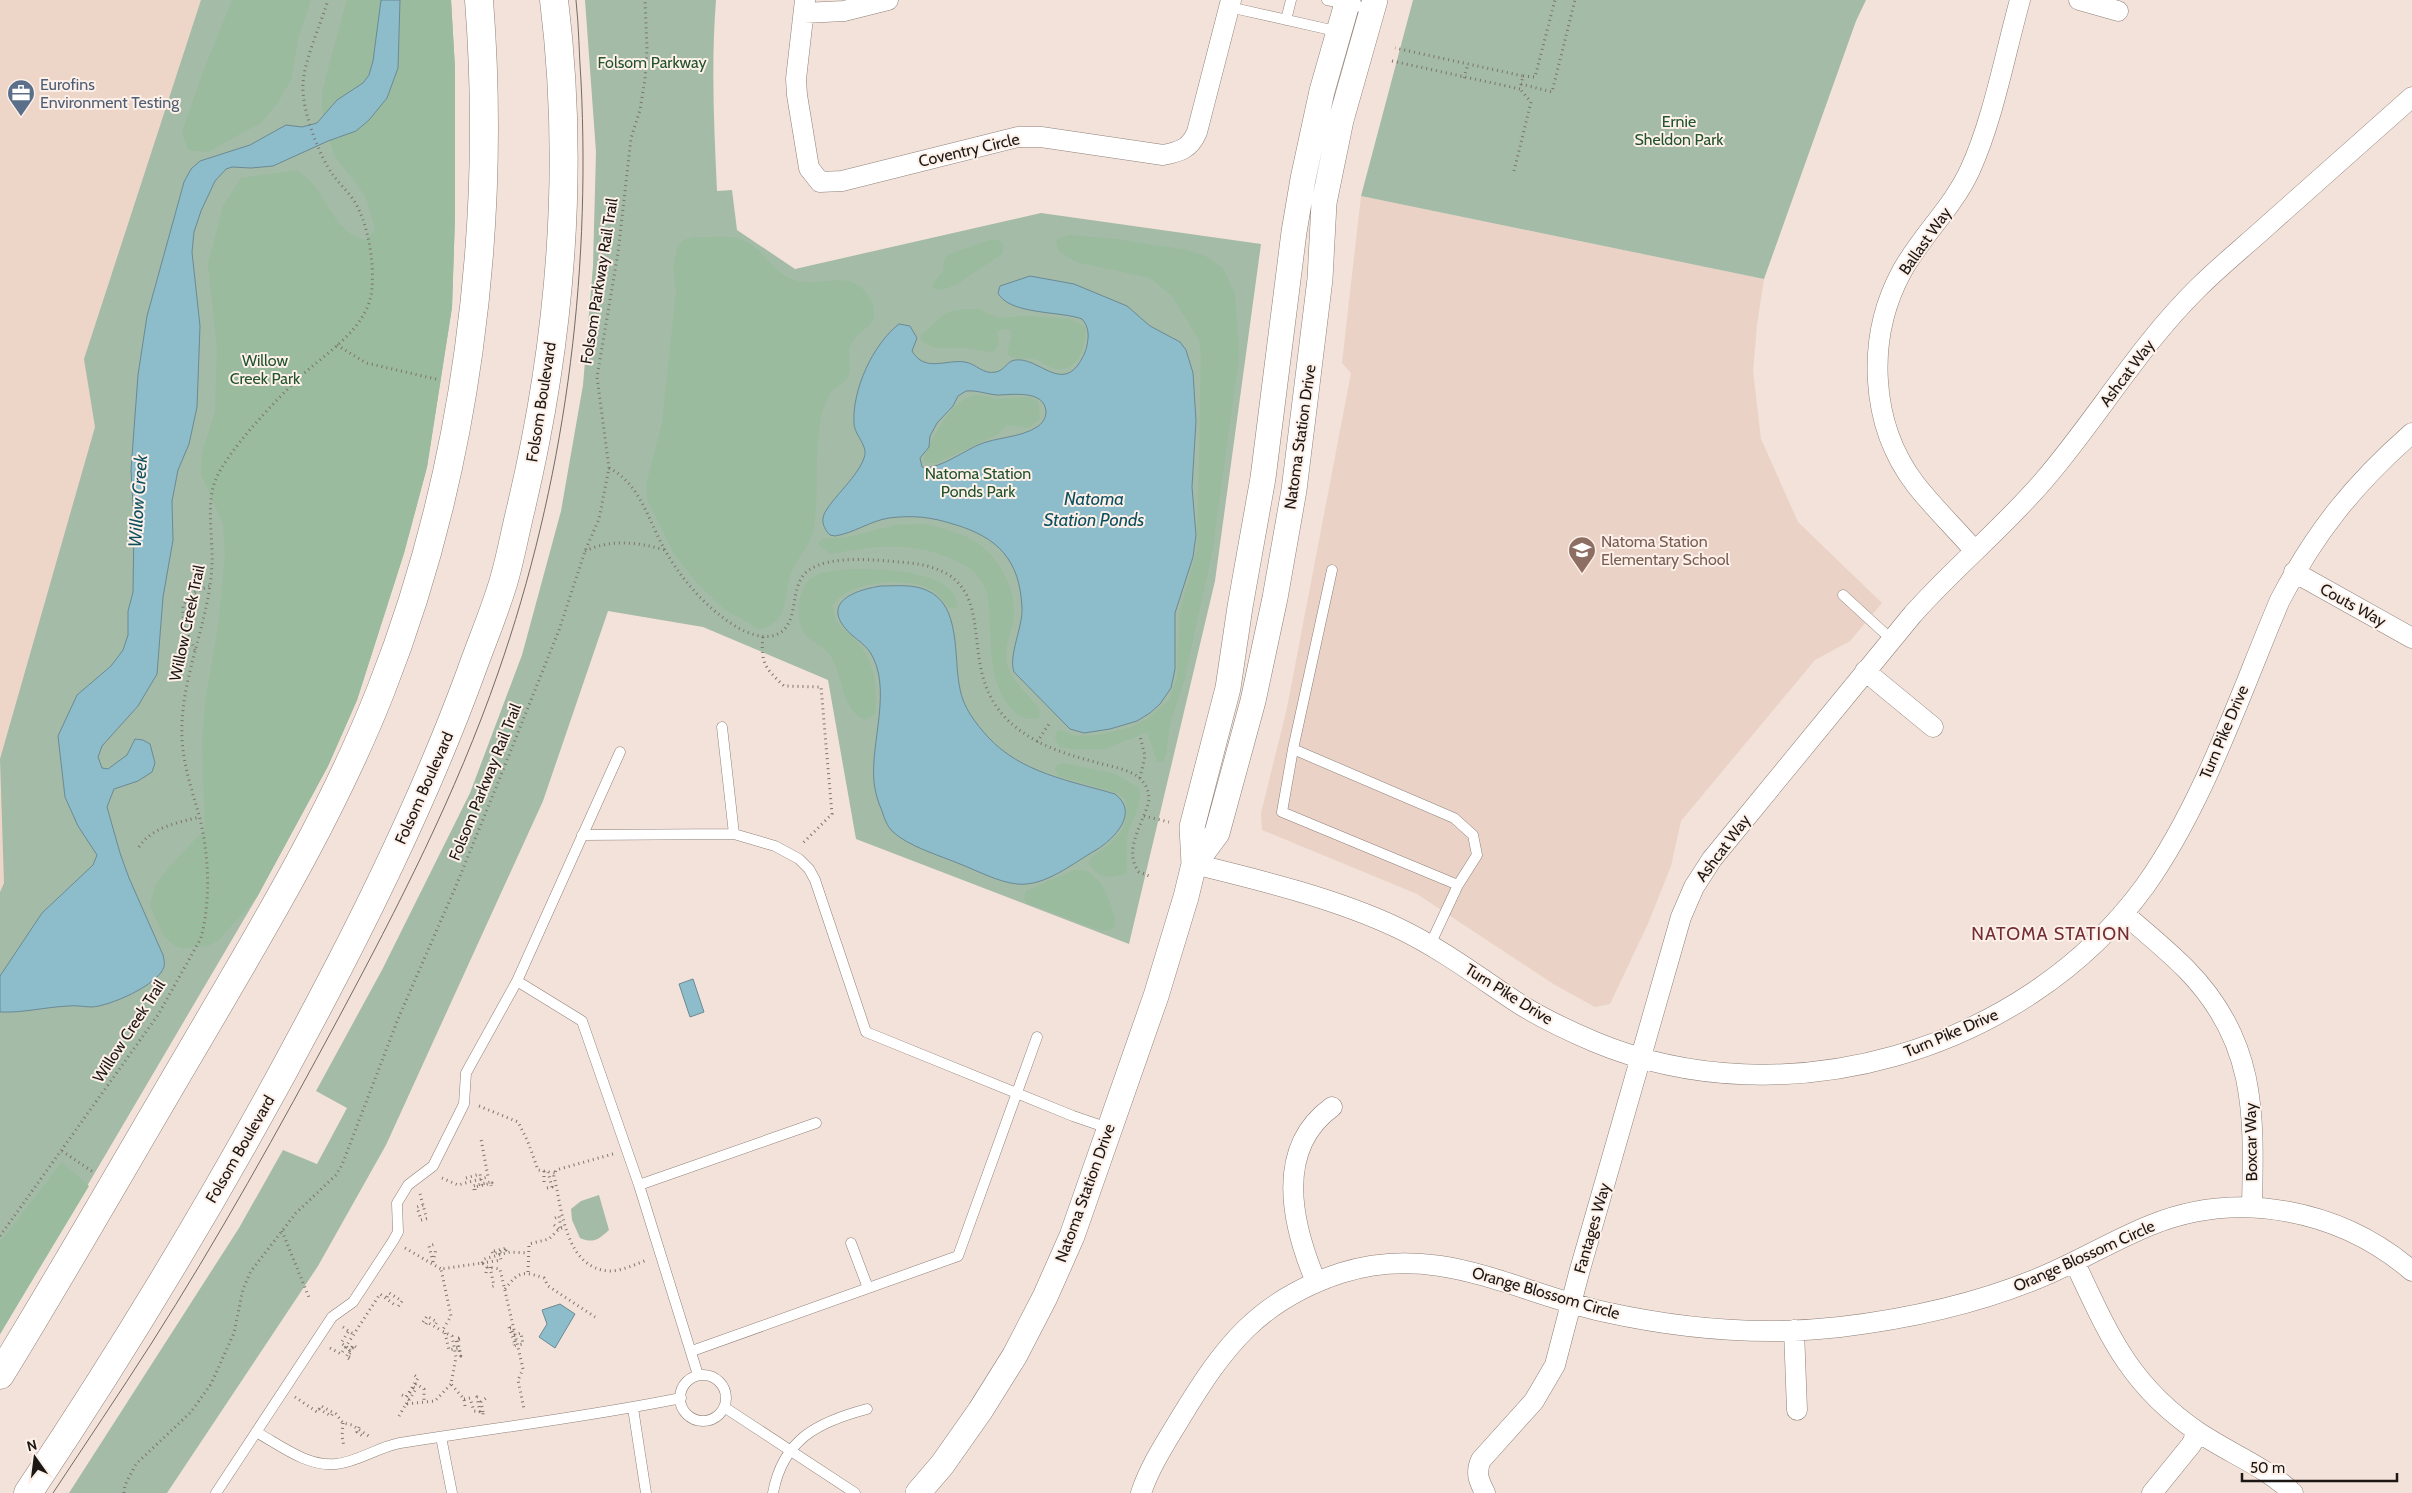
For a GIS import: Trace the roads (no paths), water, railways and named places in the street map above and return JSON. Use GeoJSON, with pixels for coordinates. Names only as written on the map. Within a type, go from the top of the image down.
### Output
{"type":"FeatureCollection","features":[{"type":"Feature","properties":{"kind":"main road"},"geometry":{"type":"LineString","coordinates":[[0,1375],[251,950],[344,776],[382,688],[412,601],[444,485],[463,384],[479,270],[483,171],[484,62],[479,0]]}},
{"type":"Feature","properties":{"kind":"main road","name":"Folsom Boulevard"},"geometry":{"type":"LineString","coordinates":[[28,1493],[162,1285],[282,1075],[358,931],[406,832],[442,751],[482,644],[504,580],[533,459],[549,365],[561,246],[564,144],[560,49],[554,0]]}},
{"type":"Feature","properties":{"kind":"street"},"geometry":{"type":"LineString","coordinates":[[804,7],[844,11],[888,0]]}},
{"type":"Feature","properties":{"kind":"street","name":"Ballast Way"},"geometry":{"type":"LineString","coordinates":[[1974,550],[1916,485],[1895,449],[1884,417],[1878,390],[1878,348],[1881,328],[1894,288],[1903,270],[1953,200],[1969,171],[1981,140],[2020,0]]}},
{"type":"Feature","properties":{"kind":"street"},"geometry":{"type":"LineString","coordinates":[[2079,0],[2118,11]]}},
{"type":"Feature","properties":{"kind":"street","name":"Natoma Station Drive"},"geometry":{"type":"LineString","coordinates":[[1194,864],[1217,833],[1253,701],[1275,598],[1294,490],[1320,279],[1324,204],[1341,120],[1351,34],[1341,1]]}},
{"type":"Feature","properties":{"kind":"street","name":"Coventry Circle"},"geometry":{"type":"LineString","coordinates":[[804,7],[796,79],[799,110],[809,168],[820,182],[827,183],[842,181],[1018,137],[1041,137],[1163,155],[1182,150],[1190,146],[1197,132],[1230,3]]}},
{"type":"Feature","properties":{"kind":"street","name":"Natoma Station Drive"},"geometry":{"type":"LineString","coordinates":[[918,1493],[942,1465],[980,1411],[1015,1355],[1046,1297],[1072,1236],[1108,1128],[1156,996],[1194,864],[1192,827],[1228,688],[1263,478],[1300,196],[1322,92],[1351,34],[1374,4]]}},
{"type":"Feature","properties":{"kind":"street","name":"Ashcat Way"},"geometry":{"type":"LineString","coordinates":[[1642,1058],[1681,917],[1694,887],[1712,858],[1865,671],[1947,576],[2009,518],[2044,481],[2076,441],[2132,363],[2199,287],[2412,97]]}},
{"type":"Feature","properties":{"kind":"street","name":"Turn Pike Drive"},"geometry":{"type":"LineString","coordinates":[[1194,864],[1352,909],[1398,928],[1430,945],[1523,1006],[1552,1022],[1597,1043],[1642,1058],[1692,1068],[1751,1074],[1791,1074],[1840,1068],[1888,1058],[1935,1043],[1980,1024],[2009,1008],[2050,980],[2088,948],[2123,913],[2144,887],[2171,846],[2195,803],[2280,600],[2294,572],[2317,536],[2347,496],[2381,460],[2412,433]]}},
{"type":"Feature","properties":{"kind":"street","name":"Couts Way"},"geometry":{"type":"LineString","coordinates":[[2294,572],[2412,638]]}},
{"type":"Feature","properties":{"kind":"street"},"geometry":{"type":"LineString","coordinates":[[1865,671],[1932,727]]}},
{"type":"Feature","properties":{"kind":"street","name":"Boxcar Way"},"geometry":{"type":"LineString","coordinates":[[2123,913],[2186,969],[2217,1008],[2233,1037],[2244,1068],[2251,1100],[2254,1133],[2252,1208]]}},
{"type":"Feature","properties":{"kind":"street","name":"Fantages Way"},"geometry":{"type":"LineString","coordinates":[[1486,1493],[1478,1477],[1478,1467],[1488,1452],[1521,1417],[1545,1384],[1555,1365],[1571,1302],[1642,1058]]}},
{"type":"Feature","properties":{"kind":"street"},"geometry":{"type":"LineString","coordinates":[[1316,1282],[1304,1252],[1297,1221],[1294,1168],[1302,1141],[1311,1125],[1332,1107]]}},
{"type":"Feature","properties":{"kind":"street","name":"Orange Blossom Circle"},"geometry":{"type":"LineString","coordinates":[[1141,1493],[1155,1460],[1222,1354],[1244,1329],[1270,1308],[1316,1282],[1346,1272],[1379,1265],[1413,1263],[1447,1265],[1571,1302],[1646,1321],[1696,1328],[1794,1330],[1886,1321],[1936,1311],[1985,1298],[2075,1263],[2150,1226],[2200,1211],[2252,1208],[2284,1210],[2310,1216],[2352,1231],[2397,1258],[2412,1271]]}},
{"type":"Feature","properties":{"kind":"street"},"geometry":{"type":"LineString","coordinates":[[2075,1263],[2112,1341],[2131,1370],[2166,1409],[2198,1432],[2273,1477],[2293,1493]]}},
{"type":"Feature","properties":{"kind":"street"},"geometry":{"type":"LineString","coordinates":[[1794,1330],[1796,1410]]}},
{"type":"Feature","properties":{"kind":"street"},"geometry":{"type":"LineString","coordinates":[[2152,1493],[2186,1452],[2198,1432]]}},
{"type":"Feature","properties":{"kind":"lane"},"geometry":{"type":"LineString","coordinates":[[1286,20],[1291,0]]}},
{"type":"Feature","properties":{"kind":"lane"},"geometry":{"type":"LineString","coordinates":[[1341,1],[1374,4]]}},
{"type":"Feature","properties":{"kind":"lane","name":"Coventry Circle"},"geometry":{"type":"LineString","coordinates":[[1230,3],[1286,20],[1351,34]]}},
{"type":"Feature","properties":{"kind":"lane"},"geometry":{"type":"LineString","coordinates":[[1332,570],[1293,749],[1282,812],[1458,885]]}},
{"type":"Feature","properties":{"kind":"lane"},"geometry":{"type":"LineString","coordinates":[[1843,595],[1891,640]]}},
{"type":"Feature","properties":{"kind":"lane"},"geometry":{"type":"LineString","coordinates":[[722,727],[734,834]]}},
{"type":"Feature","properties":{"kind":"lane"},"geometry":{"type":"LineString","coordinates":[[1293,749],[1454,818],[1473,835],[1477,855],[1458,885],[1430,945]]}},
{"type":"Feature","properties":{"kind":"lane"},"geometry":{"type":"LineString","coordinates":[[216,1493],[332,1317],[353,1302],[398,1232],[398,1203],[408,1185],[433,1166],[465,1100],[466,1073],[516,981],[620,752]]}},
{"type":"Feature","properties":{"kind":"lane"},"geometry":{"type":"LineString","coordinates":[[582,835],[734,834],[775,846],[791,855],[809,869],[815,880],[866,1032],[1016,1091],[1073,1116],[1108,1128]]}},
{"type":"Feature","properties":{"kind":"lane"},"geometry":{"type":"LineString","coordinates":[[516,981],[582,1021],[640,1185],[698,1375]]}},
{"type":"Feature","properties":{"kind":"lane"},"geometry":{"type":"LineString","coordinates":[[692,1351],[958,1256],[1037,1037]]}},
{"type":"Feature","properties":{"kind":"lane"},"geometry":{"type":"LineString","coordinates":[[640,1185],[816,1123]]}},
{"type":"Feature","properties":{"kind":"lane"},"geometry":{"type":"LineString","coordinates":[[851,1243],[868,1288]]}},
{"type":"Feature","properties":{"kind":"lane"},"geometry":{"type":"LineString","coordinates":[[698,1375],[710,1376],[722,1384],[726,1397],[724,1407],[717,1416],[711,1419],[697,1420],[685,1412],[680,1398],[684,1385],[698,1375]]}},
{"type":"Feature","properties":{"kind":"lane"},"geometry":{"type":"LineString","coordinates":[[256,1432],[303,1459],[335,1465],[348,1462],[389,1445],[526,1422],[633,1408],[680,1398]]}},
{"type":"Feature","properties":{"kind":"lane"},"geometry":{"type":"LineString","coordinates":[[724,1407],[855,1493]]}},
{"type":"Feature","properties":{"kind":"lane"},"geometry":{"type":"LineString","coordinates":[[633,1408],[646,1493]]}},
{"type":"Feature","properties":{"kind":"lane"},"geometry":{"type":"LineString","coordinates":[[773,1493],[776,1478],[789,1450],[814,1428],[840,1416],[866,1409]]}},
{"type":"Feature","properties":{"kind":"lane"},"geometry":{"type":"LineString","coordinates":[[441,1437],[452,1493]]}},
{"type":"Feature","properties":{"kind":"water","name":"Willow Creek"},"geometry":{"type":"Polygon","coordinates":[[[381,0],[400,0],[398,68],[387,98],[369,120],[356,131],[328,141],[273,166],[232,167],[226,169],[215,181],[201,211],[194,232],[192,252],[200,326],[197,407],[189,444],[178,470],[172,501],[173,540],[163,597],[157,674],[138,706],[102,746],[98,757],[102,768],[108,769],[127,755],[135,739],[143,740],[150,744],[155,763],[152,772],[138,781],[114,789],[107,807],[120,853],[163,955],[164,967],[153,981],[121,999],[100,1006],[72,1006],[0,1012],[0,976],[42,913],[93,865],[97,855],[78,826],[65,797],[58,736],[77,695],[111,666],[123,650],[128,635],[128,611],[133,592],[134,521],[131,470],[138,375],[147,316],[184,182],[191,169],[200,161],[250,145],[286,125],[302,127],[317,123],[337,100],[363,83],[369,75],[373,61],[381,0]]]}},
{"type":"Feature","properties":{"kind":"water","name":"Natoma Station Ponds"},"geometry":{"type":"Polygon","coordinates":[[[1030,276],[1074,284],[1127,306],[1150,326],[1180,342],[1186,350],[1193,373],[1196,421],[1192,487],[1196,535],[1193,557],[1175,613],[1175,669],[1171,688],[1160,704],[1150,713],[1137,721],[1110,729],[1084,733],[1070,729],[1014,672],[1014,650],[1022,616],[1020,591],[1017,576],[1011,564],[1004,553],[994,544],[969,529],[922,517],[889,518],[835,536],[830,535],[823,523],[825,512],[855,474],[864,458],[865,449],[856,432],[854,423],[857,396],[873,355],[881,343],[899,324],[910,326],[917,338],[912,351],[923,362],[936,364],[965,362],[991,373],[999,371],[1015,360],[1024,360],[1056,374],[1071,372],[1078,365],[1085,353],[1088,338],[1087,328],[1082,319],[1024,309],[1013,305],[1004,300],[998,293],[1000,286],[1030,276]],[[966,391],[958,396],[953,406],[937,423],[930,436],[929,447],[920,458],[922,467],[935,466],[985,442],[1030,431],[1041,424],[1045,416],[1044,405],[1034,397],[1018,394],[997,395],[966,391]]]}},
{"type":"Feature","properties":{"kind":"water"},"geometry":{"type":"Polygon","coordinates":[[[881,586],[915,587],[926,590],[938,597],[946,607],[951,619],[962,696],[967,709],[975,721],[1001,749],[1031,767],[1064,780],[1115,794],[1122,801],[1125,817],[1122,825],[1110,839],[1096,850],[1048,878],[1038,882],[1017,884],[995,879],[924,850],[892,831],[887,824],[877,797],[874,782],[880,699],[880,682],[877,666],[867,648],[845,628],[839,618],[838,610],[841,603],[854,593],[881,586]]]}},
{"type":"Feature","properties":{"kind":"water"},"geometry":{"type":"Polygon","coordinates":[[[693,979],[704,1012],[690,1017],[679,984],[693,979]]]}},
{"type":"Feature","properties":{"kind":"water"},"geometry":{"type":"Polygon","coordinates":[[[560,1304],[575,1314],[555,1348],[539,1337],[547,1324],[542,1310],[560,1304]]]}},
{"type":"Feature","properties":{"kind":"tram line"},"geometry":{"type":"LineString","coordinates":[[53,1493],[151,1344],[200,1264],[248,1183],[316,1060],[425,849],[464,762],[498,673],[521,602],[540,529],[556,455],[568,381],[577,306],[582,231],[583,156],[576,0]]}},
{"type":"Feature","properties":{"kind":"place","name":"Eurofins Environment Testing"},"geometry":{"type":"Point","coordinates":[21,117]}},
{"type":"Feature","properties":{"kind":"place","name":"Natoma Station Elementary School"},"geometry":{"type":"Point","coordinates":[1582,574]}},
{"type":"Feature","properties":{"kind":"district","name":"NATOMA STATION"},"geometry":{"type":"Point","coordinates":[2051,934]}},
{"type":"Feature","properties":{"kind":"park label","name":"Folsom Parkway"},"geometry":{"type":"Point","coordinates":[652,62]}},
{"type":"Feature","properties":{"kind":"park label","name":"Ernie Sheldon Park"},"geometry":{"type":"Point","coordinates":[1679,130]}},
{"type":"Feature","properties":{"kind":"park label","name":"Willow Creek Park"},"geometry":{"type":"Point","coordinates":[265,369]}},
{"type":"Feature","properties":{"kind":"park label","name":"Natoma Station Ponds Park"},"geometry":{"type":"Point","coordinates":[978,482]}}]}
